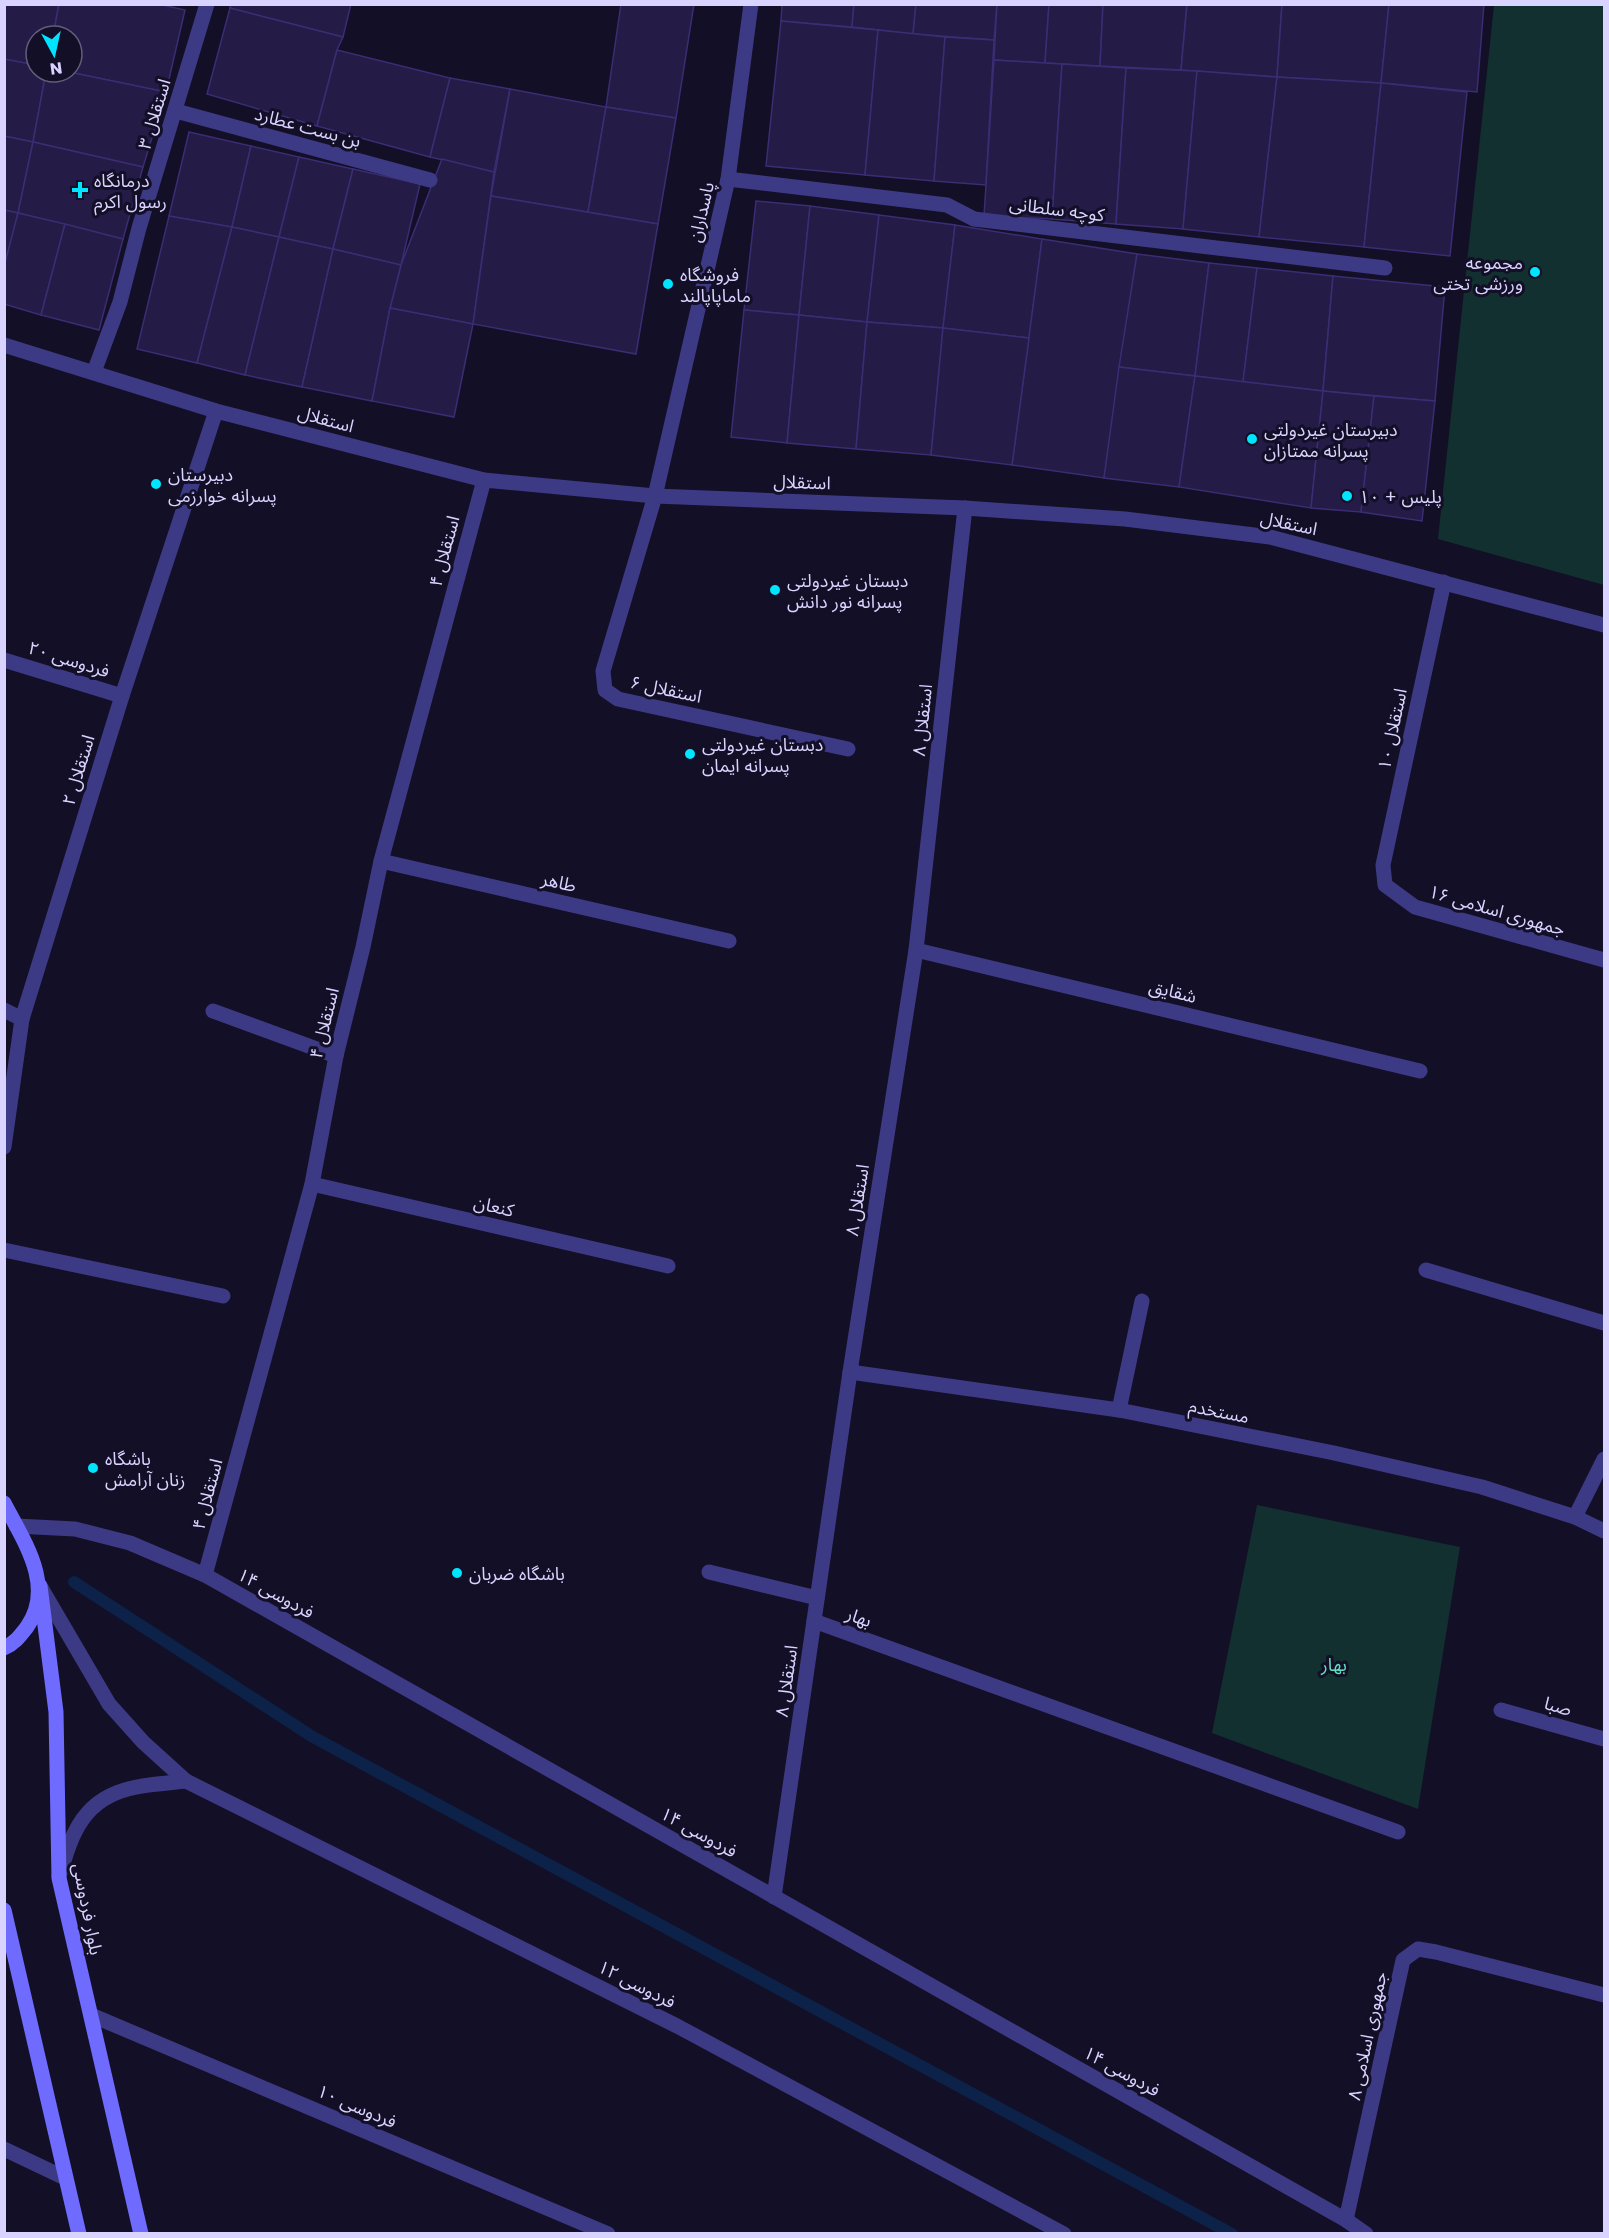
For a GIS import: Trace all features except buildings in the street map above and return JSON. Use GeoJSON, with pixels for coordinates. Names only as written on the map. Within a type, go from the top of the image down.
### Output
{"type":"FeatureCollection","features":[{"type":"Feature","properties":{"kind":"main road","name":"بلوار فردوسی"},"geometry":{"type":"LineString","coordinates":[[4,1503],[34,1561],[40,1586],[56,1712],[59,1878],[141,2234]]}},
{"type":"Feature","properties":{"kind":"main road"},"geometry":{"type":"LineString","coordinates":[[4,1648],[16,1642],[34,1617],[40,1586]]}},
{"type":"Feature","properties":{"kind":"main road"},"geometry":{"type":"LineString","coordinates":[[4,1910],[79,2234]]}},
{"type":"Feature","properties":{"kind":"street","name":"استقلال ۳"},"geometry":{"type":"LineString","coordinates":[[93,372],[120,302],[139,228],[207,4]]}},
{"type":"Feature","properties":{"kind":"street","name":"پاسداران"},"geometry":{"type":"LineString","coordinates":[[655,496],[728,179],[751,4]]}},
{"type":"Feature","properties":{"kind":"street","name":"بن بست عطارد"},"geometry":{"type":"LineString","coordinates":[[176,111],[430,180]]}},
{"type":"Feature","properties":{"kind":"street","name":"کوچه سلطانی"},"geometry":{"type":"LineString","coordinates":[[728,179],[947,205],[974,219],[1385,268]]}},
{"type":"Feature","properties":{"kind":"street","name":"استقلال"},"geometry":{"type":"LineString","coordinates":[[4,345],[216,411],[484,480],[655,496],[965,508],[1125,519],[1270,537],[1605,625]]}},
{"type":"Feature","properties":{"kind":"street","name":"استقلال ۲"},"geometry":{"type":"LineString","coordinates":[[4,1147],[22,1019],[122,696],[216,411]]}},
{"type":"Feature","properties":{"kind":"street","name":"استقلال ۴"},"geometry":{"type":"LineString","coordinates":[[205,1575],[312,1184],[336,1056],[381,861],[484,480]]}},
{"type":"Feature","properties":{"kind":"street","name":"استقلال ۶"},"geometry":{"type":"LineString","coordinates":[[655,496],[603,671],[605,690],[618,699],[848,749]]}},
{"type":"Feature","properties":{"kind":"street","name":"استقلال ۸"},"geometry":{"type":"LineString","coordinates":[[774,1897],[850,1372],[916,950],[965,508]]}},
{"type":"Feature","properties":{"kind":"street","name":"استقلال ۱۰"},"geometry":{"type":"LineString","coordinates":[[1385,885],[1383,865],[1444,582]]}},
{"type":"Feature","properties":{"kind":"street","name":"فردوسی ۲۰"},"geometry":{"type":"LineString","coordinates":[[4,660],[122,696]]}},
{"type":"Feature","properties":{"kind":"street","name":"طاهر"},"geometry":{"type":"LineString","coordinates":[[381,861],[729,941]]}},
{"type":"Feature","properties":{"kind":"street","name":"جمهوری اسلامی ۱۶"},"geometry":{"type":"LineString","coordinates":[[1385,885],[1415,907],[1605,960]]}},
{"type":"Feature","properties":{"kind":"street","name":"شقایق"},"geometry":{"type":"LineString","coordinates":[[916,950],[1420,1071]]}},
{"type":"Feature","properties":{"kind":"street"},"geometry":{"type":"LineString","coordinates":[[4,1010],[22,1019]]}},
{"type":"Feature","properties":{"kind":"street"},"geometry":{"type":"LineString","coordinates":[[213,1011],[336,1056]]}},
{"type":"Feature","properties":{"kind":"street","name":"کنعان"},"geometry":{"type":"LineString","coordinates":[[312,1184],[668,1266]]}},
{"type":"Feature","properties":{"kind":"street"},"geometry":{"type":"LineString","coordinates":[[4,1250],[223,1296]]}},
{"type":"Feature","properties":{"kind":"street"},"geometry":{"type":"LineString","coordinates":[[1426,1270],[1605,1323]]}},
{"type":"Feature","properties":{"kind":"street"},"geometry":{"type":"LineString","coordinates":[[1119,1410],[1142,1301]]}},
{"type":"Feature","properties":{"kind":"street","name":"مستخدم"},"geometry":{"type":"LineString","coordinates":[[850,1372],[1119,1410],[1334,1453],[1482,1487],[1575,1517],[1605,1531]]}},
{"type":"Feature","properties":{"kind":"street"},"geometry":{"type":"LineString","coordinates":[[1575,1517],[1605,1459]]}},
{"type":"Feature","properties":{"kind":"street","name":"فردوسی ۱۴"},"geometry":{"type":"LineString","coordinates":[[16,1526],[75,1529],[130,1544],[205,1575],[1346,2220],[1366,2234]]}},
{"type":"Feature","properties":{"kind":"street"},"geometry":{"type":"LineString","coordinates":[[709,1572],[818,1598]]}},
{"type":"Feature","properties":{"kind":"street","name":"فردوسی ۱۲"},"geometry":{"type":"LineString","coordinates":[[40,1586],[109,1704],[143,1742],[186,1781],[677,2026],[1064,2234]]}},
{"type":"Feature","properties":{"kind":"street","name":"بهار"},"geometry":{"type":"LineString","coordinates":[[814,1621],[1398,1832]]}},
{"type":"Feature","properties":{"kind":"street","name":"صبا"},"geometry":{"type":"LineString","coordinates":[[1501,1710],[1605,1739]]}},
{"type":"Feature","properties":{"kind":"street"},"geometry":{"type":"LineString","coordinates":[[59,1878],[75,1832],[94,1803],[129,1788],[186,1781]]}},
{"type":"Feature","properties":{"kind":"street","name":"جمهوری اسلامی ۸"},"geometry":{"type":"LineString","coordinates":[[1346,2220],[1403,1960],[1418,1949],[1436,1952],[1605,1995]]}},
{"type":"Feature","properties":{"kind":"street","name":"فردوسی ۱۰"},"geometry":{"type":"LineString","coordinates":[[90,2015],[608,2234]]}},
{"type":"Feature","properties":{"kind":"street"},"geometry":{"type":"LineString","coordinates":[[4,2149],[65,2178]]}},
{"type":"Feature","properties":{"kind":"green space","name":"مجموعه ورزشی تختی"},"geometry":{"type":"Polygon","coordinates":[[[1494,5],[1604,5],[1604,585],[1438,539],[1494,5]]]}},
{"type":"Feature","properties":{"kind":"green space","name":"بهار"},"geometry":{"type":"Polygon","coordinates":[[[1257,1505],[1460,1547],[1418,1809],[1212,1733],[1257,1505]]]}},
{"type":"Feature","properties":{"kind":"waterway"},"geometry":{"type":"LineString","coordinates":[[74,1582],[313,1737],[1232,2234]]}},
{"type":"Feature","properties":{"kind":"place","name":"درمانگاه رسول اکرم"},"geometry":{"type":"Point","coordinates":[80,190]}},
{"type":"Feature","properties":{"kind":"place","name":"مجموعه ورزشی تختی"},"geometry":{"type":"Point","coordinates":[1535,272]}},
{"type":"Feature","properties":{"kind":"place","name":"فروشگاه ماماپاپالند"},"geometry":{"type":"Point","coordinates":[668,284]}},
{"type":"Feature","properties":{"kind":"place","name":"دبیرستان غیردولتی پسرانه ممتازان"},"geometry":{"type":"Point","coordinates":[1252,439]}},
{"type":"Feature","properties":{"kind":"place","name":"دبیرستان پسرانه خوارزمی"},"geometry":{"type":"Point","coordinates":[156,484]}},
{"type":"Feature","properties":{"kind":"place","name":"پلیس + ۱۰"},"geometry":{"type":"Point","coordinates":[1347,496]}},
{"type":"Feature","properties":{"kind":"place","name":"دبستان غیردولتی پسرانه نور دانش"},"geometry":{"type":"Point","coordinates":[775,590]}},
{"type":"Feature","properties":{"kind":"place","name":"دبستان غیردولتی پسرانه ایمان"},"geometry":{"type":"Point","coordinates":[690,754]}},
{"type":"Feature","properties":{"kind":"place","name":"باشگاه زنان آرامش"},"geometry":{"type":"Point","coordinates":[93,1468]}},
{"type":"Feature","properties":{"kind":"place","name":"باشگاه ضربان"},"geometry":{"type":"Point","coordinates":[457,1573]}}]}
